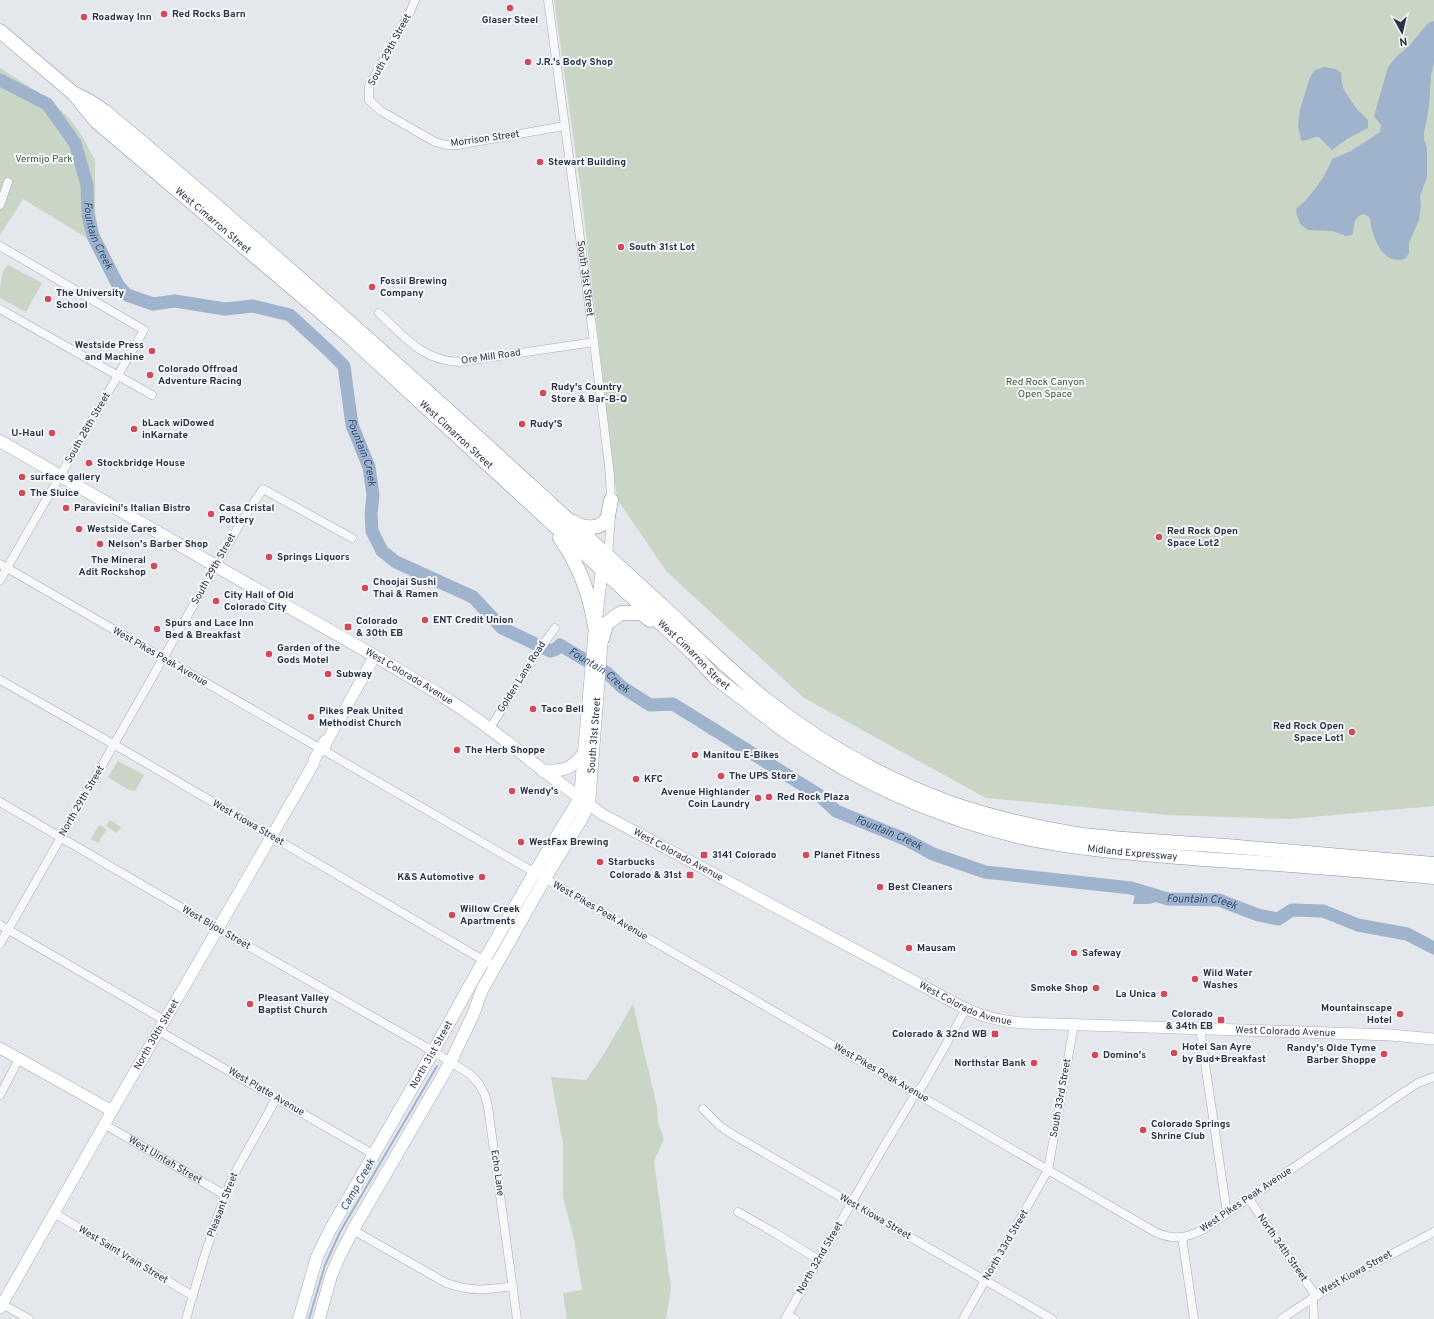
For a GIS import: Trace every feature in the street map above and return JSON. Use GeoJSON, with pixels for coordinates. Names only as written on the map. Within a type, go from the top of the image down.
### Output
{"type":"FeatureCollection","features":[{"type":"Feature","properties":{"kind":"highway","name":"West Cimarron Street"},"geometry":{"type":"LineString","coordinates":[[0,31],[73,92],[96,121],[350,336],[545,516],[606,567],[694,654],[714,676],[766,717],[816,752],[848,763]]}},
{"type":"Feature","properties":{"kind":"highway","name":"West Cimarron Street"},"geometry":{"type":"LineString","coordinates":[[73,92],[89,100],[104,111],[225,212],[303,280],[565,517],[606,567],[656,600],[693,636],[766,700],[807,729],[848,763]]}},
{"type":"Feature","properties":{"kind":"highway"},"geometry":{"type":"LineString","coordinates":[[565,517],[584,527],[591,528],[600,526],[607,517],[611,500]]}},
{"type":"Feature","properties":{"kind":"highway"},"geometry":{"type":"LineString","coordinates":[[545,516],[570,552],[587,588],[598,643]]}},
{"type":"Feature","properties":{"kind":"highway"},"geometry":{"type":"LineString","coordinates":[[598,643],[607,623],[621,612],[641,614],[694,654]]}},
{"type":"Feature","properties":{"kind":"highway","name":"Midland Expressway"},"geometry":{"type":"LineString","coordinates":[[848,763],[950,802],[1004,819],[1059,831],[1122,839],[1434,864]]}},
{"type":"Feature","properties":{"kind":"highway","name":"Midland Expressway"},"geometry":{"type":"LineString","coordinates":[[848,763],[885,790],[940,813],[1017,836],[1060,844],[1143,854],[1434,877]]}},
{"type":"Feature","properties":{"kind":"main road","name":"West Colorado Avenue"},"geometry":{"type":"LineString","coordinates":[[0,441],[216,567],[375,656],[450,701],[490,728],[544,771],[602,814],[966,1009],[986,1017],[1010,1022],[1391,1035],[1434,1039]]}},
{"type":"Feature","properties":{"kind":"main road","name":"South 31st Street"},"geometry":{"type":"LineString","coordinates":[[545,879],[582,818],[606,567]]}},
{"type":"Feature","properties":{"kind":"main road","name":"North 30th Street"},"geometry":{"type":"LineString","coordinates":[[1,1306],[104,1124],[316,761],[375,656]]}},
{"type":"Feature","properties":{"kind":"main road","name":"South 31st Street"},"geometry":{"type":"LineString","coordinates":[[584,801],[584,753],[595,683]]}},
{"type":"Feature","properties":{"kind":"main road"},"geometry":{"type":"LineString","coordinates":[[544,771],[563,770],[574,766],[584,753]]}},
{"type":"Feature","properties":{"kind":"main road","name":"North 31st Street"},"geometry":{"type":"LineString","coordinates":[[299,1319],[317,1257],[324,1242],[534,873],[584,801]]}},
{"type":"Feature","properties":{"kind":"main road","name":"North 31st Street"},"geometry":{"type":"LineString","coordinates":[[318,1319],[331,1276],[353,1230],[450,1063],[473,1015],[482,990],[545,879]]}},
{"type":"Feature","properties":{"kind":"main road"},"geometry":{"type":"LineString","coordinates":[[0,1048],[112,1111]]}},
{"type":"Feature","properties":{"kind":"street","name":"South 29th Street"},"geometry":{"type":"LineString","coordinates":[[369,100],[369,86],[410,12],[415,0]]}},
{"type":"Feature","properties":{"kind":"street","name":"South 31st Street"},"geometry":{"type":"LineString","coordinates":[[548,0],[594,342],[610,475],[611,500],[606,567]]}},
{"type":"Feature","properties":{"kind":"street","name":"Morrison Street"},"geometry":{"type":"LineString","coordinates":[[369,100],[381,111],[435,142],[446,145],[564,126]]}},
{"type":"Feature","properties":{"kind":"street"},"geometry":{"type":"LineString","coordinates":[[0,205],[8,182]]}},
{"type":"Feature","properties":{"kind":"street","name":"South 28th Street"},"geometry":{"type":"LineString","coordinates":[[0,246],[144,330],[60,476],[4,566],[0,580]]}},
{"type":"Feature","properties":{"kind":"street"},"geometry":{"type":"LineString","coordinates":[[0,309],[152,395]]}},
{"type":"Feature","properties":{"kind":"street","name":"Ore Mill Road"},"geometry":{"type":"LineString","coordinates":[[379,313],[416,347],[426,354],[448,361],[459,362],[594,342]]}},
{"type":"Feature","properties":{"kind":"street","name":"South 29th Street"},"geometry":{"type":"LineString","coordinates":[[164,659],[241,522],[263,489],[352,538]]}},
{"type":"Feature","properties":{"kind":"street","name":"West Pikes Peak Avenue"},"geometry":{"type":"LineString","coordinates":[[4,566],[164,659],[324,746],[534,873],[1157,1233],[1169,1237],[1182,1237],[1196,1233],[1227,1214],[1407,1090],[1434,1077]]}},
{"type":"Feature","properties":{"kind":"street","name":"Golden Lane Road"},"geometry":{"type":"LineString","coordinates":[[490,728],[535,655],[555,628]]}},
{"type":"Feature","properties":{"kind":"street","name":"North 29th Street"},"geometry":{"type":"LineString","coordinates":[[0,944],[60,837],[164,659]]}},
{"type":"Feature","properties":{"kind":"street","name":"West Kiowa Street"},"geometry":{"type":"LineString","coordinates":[[0,680],[495,967]]}},
{"type":"Feature","properties":{"kind":"street","name":"West Bijou Street"},"geometry":{"type":"LineString","coordinates":[[0,802],[433,1052]]}},
{"type":"Feature","properties":{"kind":"street"},"geometry":{"type":"LineString","coordinates":[[0,925],[164,1020]]}},
{"type":"Feature","properties":{"kind":"street","name":"North 32nd Street"},"geometry":{"type":"LineString","coordinates":[[786,1317],[851,1203],[916,1093],[923,1085],[966,1009]]}},
{"type":"Feature","properties":{"kind":"street","name":"South 33rd Street"},"geometry":{"type":"LineString","coordinates":[[1048,1170],[1074,1025]]}},
{"type":"Feature","properties":{"kind":"street"},"geometry":{"type":"LineString","coordinates":[[1200,1029],[1227,1214]]}},
{"type":"Feature","properties":{"kind":"street","name":"West Platte Avenue"},"geometry":{"type":"LineString","coordinates":[[158,1031],[373,1154]]}},
{"type":"Feature","properties":{"kind":"street","name":"Echo Lane"},"geometry":{"type":"LineString","coordinates":[[433,1052],[470,1074],[479,1084],[485,1095],[488,1107],[517,1319]]}},
{"type":"Feature","properties":{"kind":"street"},"geometry":{"type":"LineString","coordinates":[[0,1095],[20,1059]]}},
{"type":"Feature","properties":{"kind":"street","name":"Pleasant Street"},"geometry":{"type":"LineString","coordinates":[[186,1319],[205,1254],[225,1195],[237,1169],[276,1099]]}},
{"type":"Feature","properties":{"kind":"street","name":"West Kiowa Street"},"geometry":{"type":"LineString","coordinates":[[703,1109],[720,1126],[735,1136],[1052,1319]]}},
{"type":"Feature","properties":{"kind":"street","name":"West Uintah Street"},"geometry":{"type":"LineString","coordinates":[[104,1124],[225,1195]]}},
{"type":"Feature","properties":{"kind":"street","name":"North 33rd Street"},"geometry":{"type":"LineString","coordinates":[[963,1319],[1048,1170]]}},
{"type":"Feature","properties":{"kind":"street","name":"North 34th Street"},"geometry":{"type":"LineString","coordinates":[[1249,1199],[1314,1297]]}},
{"type":"Feature","properties":{"kind":"street"},"geometry":{"type":"LineString","coordinates":[[738,1212],[819,1260]]}},
{"type":"Feature","properties":{"kind":"street","name":"West Saint Vrain Street"},"geometry":{"type":"LineString","coordinates":[[54,1213],[193,1296]]}},
{"type":"Feature","properties":{"kind":"street"},"geometry":{"type":"LineString","coordinates":[[353,1230],[446,1283],[460,1288],[475,1290],[513,1286]]}},
{"type":"Feature","properties":{"kind":"street","name":"West Kiowa Street"},"geometry":{"type":"LineString","coordinates":[[1281,1319],[1314,1297],[1434,1232]]}},
{"type":"Feature","properties":{"kind":"street"},"geometry":{"type":"LineString","coordinates":[[1182,1237],[1194,1319]]}},
{"type":"Feature","properties":{"kind":"street"},"geometry":{"type":"LineString","coordinates":[[1314,1297],[1314,1319]]}},
{"type":"Feature","properties":{"kind":"street"},"geometry":{"type":"LineString","coordinates":[[1,1306],[29,1319]]}},
{"type":"Feature","properties":{"kind":"street"},"geometry":{"type":"LineString","coordinates":[[786,1317],[795,1319]]}},
{"type":"Feature","properties":{"kind":"green space","name":"Red Rock Canyon Open Space"},"geometry":{"type":"Polygon","coordinates":[[[554,0],[1434,0],[1434,806],[1290,819],[1169,815],[986,798],[804,698],[667,572],[617,499],[581,191],[554,0]]]}},
{"type":"Feature","properties":{"kind":"green space","name":"Vermijo Park"},"geometry":{"type":"Polygon","coordinates":[[[0,68],[50,100],[70,119],[82,136],[95,160],[95,211],[99,235],[105,249],[23,199],[0,235],[0,68]]]}},
{"type":"Feature","properties":{"kind":"green space"},"geometry":{"type":"Polygon","coordinates":[[[8,265],[42,283],[26,312],[0,298],[0,284],[2,275],[3,271],[8,265]]]}},
{"type":"Feature","properties":{"kind":"green space"},"geometry":{"type":"Polygon","coordinates":[[[118,761],[144,775],[135,791],[129,790],[108,777],[118,761]]]}},
{"type":"Feature","properties":{"kind":"green space"},"geometry":{"type":"Polygon","coordinates":[[[110,820],[121,827],[117,833],[106,826],[110,820]]]}},
{"type":"Feature","properties":{"kind":"green space"},"geometry":{"type":"Polygon","coordinates":[[[99,825],[107,829],[98,843],[91,839],[99,825]]]}},
{"type":"Feature","properties":{"kind":"green space"},"geometry":{"type":"Polygon","coordinates":[[[633,1004],[657,1107],[658,1123],[664,1139],[654,1161],[671,1288],[666,1319],[567,1319],[563,1293],[582,1290],[574,1239],[563,1197],[563,1144],[551,1077],[586,1080],[604,1054],[633,1004]]]}},
{"type":"Feature","properties":{"kind":"water"},"geometry":{"type":"Polygon","coordinates":[[[1434,21],[1434,63],[1431,75],[1429,107],[1424,133],[1424,139],[1427,147],[1427,177],[1420,196],[1421,206],[1419,220],[1409,243],[1409,253],[1405,259],[1398,260],[1387,256],[1376,242],[1369,217],[1364,214],[1356,219],[1352,235],[1346,236],[1332,231],[1308,230],[1301,225],[1296,209],[1307,199],[1317,186],[1332,159],[1351,151],[1380,132],[1381,125],[1374,116],[1388,67],[1396,57],[1409,46],[1428,23],[1434,21]]]}},
{"type":"Feature","properties":{"kind":"water"},"geometry":{"type":"Polygon","coordinates":[[[1324,67],[1336,69],[1341,73],[1344,90],[1356,108],[1368,120],[1368,128],[1347,139],[1332,150],[1319,137],[1304,141],[1301,140],[1298,126],[1300,109],[1310,77],[1315,70],[1324,67]]]}},
{"type":"Feature","properties":{"kind":"water"},"geometry":{"type":"Polygon","coordinates":[[[1137,885],[1153,888],[1165,895],[1164,900],[1149,904],[1133,904],[1137,885]]]}},
{"type":"Feature","properties":{"kind":"waterway","name":"Fountain Creek"},"geometry":{"type":"LineString","coordinates":[[0,80],[47,104],[75,143],[87,185],[88,215],[93,236],[118,285],[127,295],[153,304],[175,301],[225,309],[253,306],[290,315],[344,366],[352,425],[369,467],[373,495],[371,514],[372,531],[382,551],[396,562],[473,597],[502,628],[550,651],[556,649],[560,645],[607,673],[622,687],[650,705],[673,704],[819,795],[836,811],[907,840],[933,854],[985,872],[1131,888],[1168,899],[1219,900],[1258,915],[1278,919],[1292,910],[1323,911],[1358,925],[1407,934],[1434,948]]}},
{"type":"Feature","properties":{"kind":"waterway","name":"Camp Creek"},"geometry":{"type":"LineString","coordinates":[[309,1319],[325,1265],[340,1232],[437,1066]]}},
{"type":"Feature","properties":{"kind":"place","name":"Glaser Steel"},"geometry":{"type":"Point","coordinates":[510,8]}},
{"type":"Feature","properties":{"kind":"place","name":"Red Rocks Barn"},"geometry":{"type":"Point","coordinates":[164,14]}},
{"type":"Feature","properties":{"kind":"place","name":"Roadway Inn"},"geometry":{"type":"Point","coordinates":[84,17]}},
{"type":"Feature","properties":{"kind":"place","name":"J.R.'s Body Shop"},"geometry":{"type":"Point","coordinates":[528,62]}},
{"type":"Feature","properties":{"kind":"place","name":"Stewart Building"},"geometry":{"type":"Point","coordinates":[540,162]}},
{"type":"Feature","properties":{"kind":"place","name":"South 31st Lot"},"geometry":{"type":"Point","coordinates":[621,247]}},
{"type":"Feature","properties":{"kind":"place","name":"Fossil Brewing Company"},"geometry":{"type":"Point","coordinates":[372,287]}},
{"type":"Feature","properties":{"kind":"place","name":"The University School"},"geometry":{"type":"Point","coordinates":[48,299]}},
{"type":"Feature","properties":{"kind":"place","name":"Westside Press and Machine"},"geometry":{"type":"Point","coordinates":[152,351]}},
{"type":"Feature","properties":{"kind":"place","name":"Colorado Offroad Adventure Racing"},"geometry":{"type":"Point","coordinates":[150,375]}},
{"type":"Feature","properties":{"kind":"place","name":"Rudy's Country Store & Bar-B-Q"},"geometry":{"type":"Point","coordinates":[543,393]}},
{"type":"Feature","properties":{"kind":"place","name":"Rudy'S"},"geometry":{"type":"Point","coordinates":[522,424]}},
{"type":"Feature","properties":{"kind":"place","name":"bLack wiDowed inKarnate"},"geometry":{"type":"Point","coordinates":[134,429]}},
{"type":"Feature","properties":{"kind":"place","name":"U-Haul"},"geometry":{"type":"Point","coordinates":[52,433]}},
{"type":"Feature","properties":{"kind":"place","name":"Stockbridge House"},"geometry":{"type":"Point","coordinates":[89,463]}},
{"type":"Feature","properties":{"kind":"place","name":"surface gallery"},"geometry":{"type":"Point","coordinates":[22,477]}},
{"type":"Feature","properties":{"kind":"place","name":"The Sluice"},"geometry":{"type":"Point","coordinates":[22,493]}},
{"type":"Feature","properties":{"kind":"place","name":"Paravicini's Italian Bistro"},"geometry":{"type":"Point","coordinates":[66,508]}},
{"type":"Feature","properties":{"kind":"place","name":"Casa Cristal Pottery"},"geometry":{"type":"Point","coordinates":[211,514]}},
{"type":"Feature","properties":{"kind":"place","name":"Westside Cares"},"geometry":{"type":"Point","coordinates":[79,529]}},
{"type":"Feature","properties":{"kind":"place","name":"Red Rock Open Space Lot2"},"geometry":{"type":"Point","coordinates":[1159,537]}},
{"type":"Feature","properties":{"kind":"place","name":"Nelson's Barber Shop"},"geometry":{"type":"Point","coordinates":[100,544]}},
{"type":"Feature","properties":{"kind":"place","name":"Springs Liquors"},"geometry":{"type":"Point","coordinates":[269,557]}},
{"type":"Feature","properties":{"kind":"place","name":"The Mineral Adit Rockshop"},"geometry":{"type":"Point","coordinates":[154,566]}},
{"type":"Feature","properties":{"kind":"place","name":"Choojai Sushi Thai & Ramen"},"geometry":{"type":"Point","coordinates":[365,588]}},
{"type":"Feature","properties":{"kind":"place","name":"City Hall of Old Colorado City"},"geometry":{"type":"Point","coordinates":[216,601]}},
{"type":"Feature","properties":{"kind":"place","name":"ENT Credit Union"},"geometry":{"type":"Point","coordinates":[425,620]}},
{"type":"Feature","properties":{"kind":"place","name":"Colorado & 30th EB"},"geometry":{"type":"Point","coordinates":[348,627]}},
{"type":"Feature","properties":{"kind":"place","name":"Spurs and Lace Inn Bed & Breakfast"},"geometry":{"type":"Point","coordinates":[157,629]}},
{"type":"Feature","properties":{"kind":"place","name":"Garden of the Gods Motel"},"geometry":{"type":"Point","coordinates":[269,654]}},
{"type":"Feature","properties":{"kind":"place","name":"Subway"},"geometry":{"type":"Point","coordinates":[328,674]}},
{"type":"Feature","properties":{"kind":"place","name":"Taco Bell"},"geometry":{"type":"Point","coordinates":[533,709]}},
{"type":"Feature","properties":{"kind":"place","name":"Pikes Peak United Methodist Church"},"geometry":{"type":"Point","coordinates":[311,717]}},
{"type":"Feature","properties":{"kind":"place","name":"Red Rock Open Space Lot1"},"geometry":{"type":"Point","coordinates":[1352,732]}},
{"type":"Feature","properties":{"kind":"place","name":"The Herb Shoppe"},"geometry":{"type":"Point","coordinates":[457,750]}},
{"type":"Feature","properties":{"kind":"place","name":"Manitou E-Bikes"},"geometry":{"type":"Point","coordinates":[695,755]}},
{"type":"Feature","properties":{"kind":"place","name":"The UPS Store"},"geometry":{"type":"Point","coordinates":[721,776]}},
{"type":"Feature","properties":{"kind":"place","name":"KFC"},"geometry":{"type":"Point","coordinates":[636,779]}},
{"type":"Feature","properties":{"kind":"place","name":"Wendy's"},"geometry":{"type":"Point","coordinates":[512,791]}},
{"type":"Feature","properties":{"kind":"place","name":"Red Rock Plaza"},"geometry":{"type":"Point","coordinates":[769,797]}},
{"type":"Feature","properties":{"kind":"place","name":"Avenue Highlander Coin Laundry"},"geometry":{"type":"Point","coordinates":[758,798]}},
{"type":"Feature","properties":{"kind":"place","name":"WestFax Brewing"},"geometry":{"type":"Point","coordinates":[521,842]}},
{"type":"Feature","properties":{"kind":"place","name":"3141 Colorado"},"geometry":{"type":"Point","coordinates":[704,855]}},
{"type":"Feature","properties":{"kind":"place","name":"Planet Fitness"},"geometry":{"type":"Point","coordinates":[806,855]}},
{"type":"Feature","properties":{"kind":"place","name":"Starbucks"},"geometry":{"type":"Point","coordinates":[600,862]}},
{"type":"Feature","properties":{"kind":"place","name":"Colorado & 31st"},"geometry":{"type":"Point","coordinates":[690,875]}},
{"type":"Feature","properties":{"kind":"place","name":"K&S Automotive"},"geometry":{"type":"Point","coordinates":[482,877]}},
{"type":"Feature","properties":{"kind":"place","name":"Best Cleaners"},"geometry":{"type":"Point","coordinates":[880,887]}},
{"type":"Feature","properties":{"kind":"place","name":"Willow Creek Apartments"},"geometry":{"type":"Point","coordinates":[452,915]}},
{"type":"Feature","properties":{"kind":"place","name":"Mausam"},"geometry":{"type":"Point","coordinates":[909,948]}},
{"type":"Feature","properties":{"kind":"place","name":"Safeway"},"geometry":{"type":"Point","coordinates":[1074,953]}},
{"type":"Feature","properties":{"kind":"place","name":"Wild Water Washes"},"geometry":{"type":"Point","coordinates":[1195,979]}},
{"type":"Feature","properties":{"kind":"place","name":"Smoke Shop"},"geometry":{"type":"Point","coordinates":[1096,988]}},
{"type":"Feature","properties":{"kind":"place","name":"La Unica"},"geometry":{"type":"Point","coordinates":[1164,994]}},
{"type":"Feature","properties":{"kind":"place","name":"Pleasant Valley Baptist Church"},"geometry":{"type":"Point","coordinates":[250,1004]}},
{"type":"Feature","properties":{"kind":"place","name":"Mountainscape Hotel"},"geometry":{"type":"Point","coordinates":[1400,1014]}},
{"type":"Feature","properties":{"kind":"place","name":"Colorado & 34th EB"},"geometry":{"type":"Point","coordinates":[1221,1020]}},
{"type":"Feature","properties":{"kind":"place","name":"Colorado & 32nd WB"},"geometry":{"type":"Point","coordinates":[995,1034]}},
{"type":"Feature","properties":{"kind":"place","name":"Hotel San Ayre by Bud+Breakfast"},"geometry":{"type":"Point","coordinates":[1174,1053]}},
{"type":"Feature","properties":{"kind":"place","name":"Randy's Olde Tyme Barber Shoppe"},"geometry":{"type":"Point","coordinates":[1384,1054]}},
{"type":"Feature","properties":{"kind":"place","name":"Domino's"},"geometry":{"type":"Point","coordinates":[1095,1055]}},
{"type":"Feature","properties":{"kind":"place","name":"Northstar Bank"},"geometry":{"type":"Point","coordinates":[1034,1063]}},
{"type":"Feature","properties":{"kind":"place","name":"Colorado Springs Shrine Club"},"geometry":{"type":"Point","coordinates":[1143,1130]}}]}
